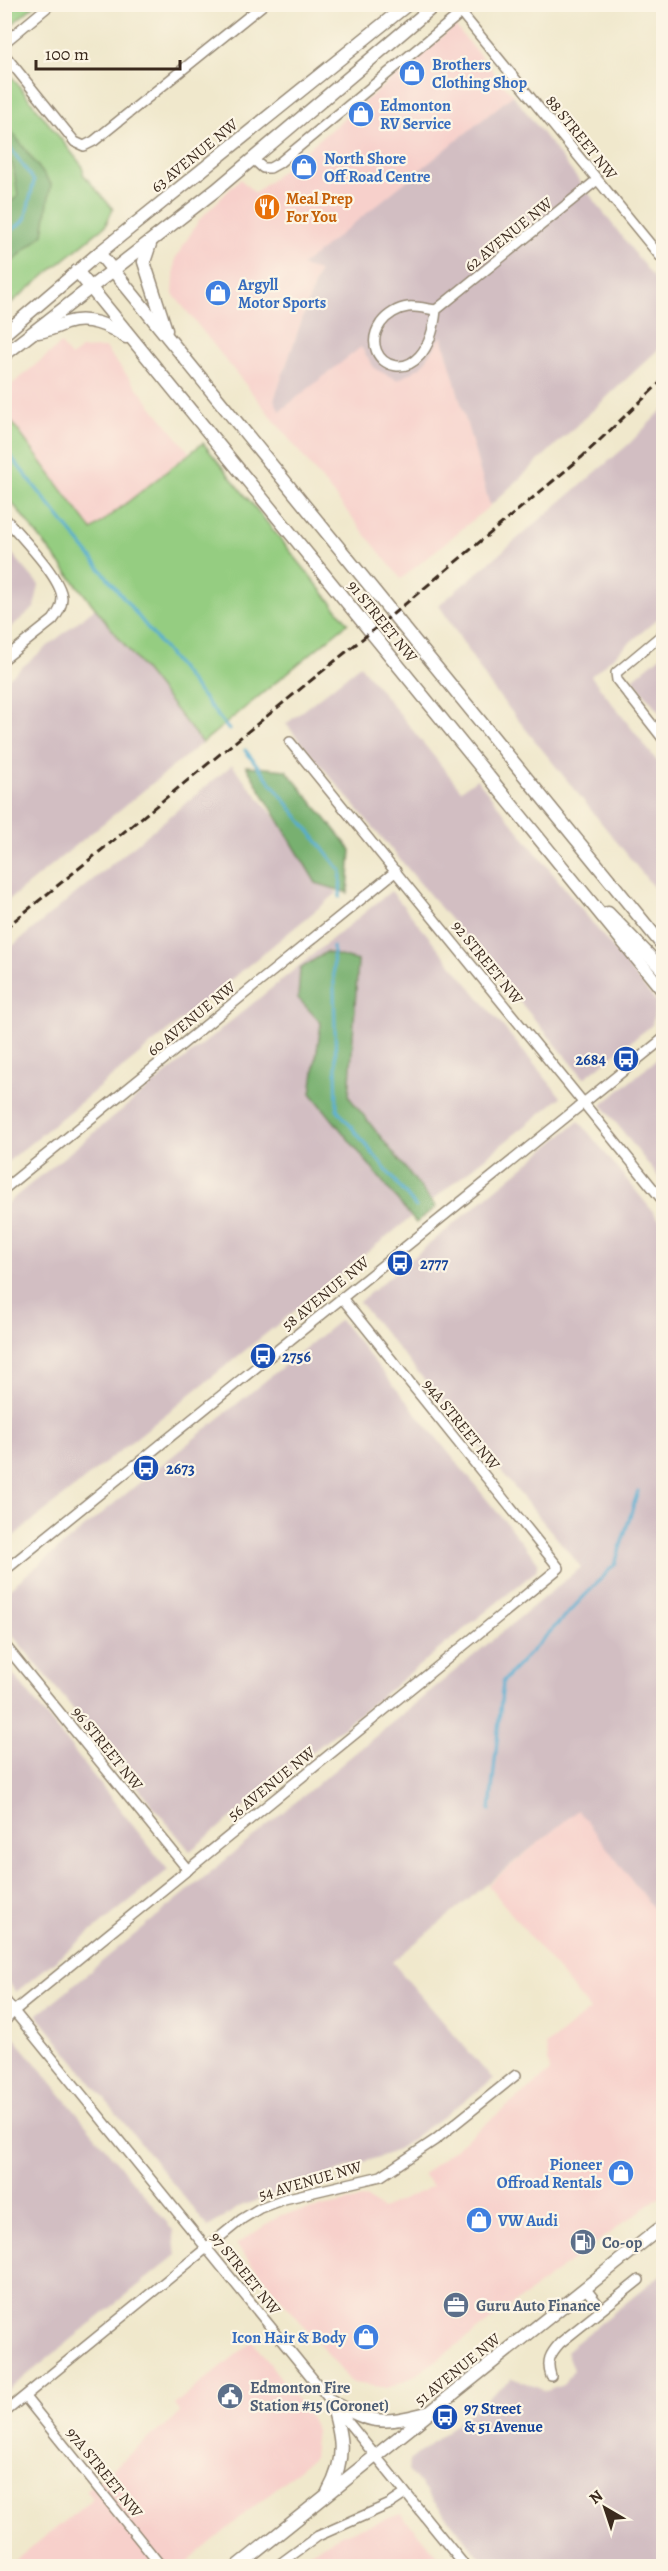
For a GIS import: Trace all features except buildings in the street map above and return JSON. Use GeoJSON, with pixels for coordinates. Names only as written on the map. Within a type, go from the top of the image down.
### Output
{"type":"FeatureCollection","features":[{"type":"Feature","properties":{"kind":"main road","name":"63 AVENUE NW"},"geometry":{"type":"LineString","coordinates":[[4,334],[99,253],[408,4]]}},
{"type":"Feature","properties":{"kind":"main road"},"geometry":{"type":"LineString","coordinates":[[4,355],[151,242],[436,4]]}},
{"type":"Feature","properties":{"kind":"main road"},"geometry":{"type":"LineString","coordinates":[[151,242],[144,262],[170,340]]}},
{"type":"Feature","properties":{"kind":"main road","name":"91 STREET NW"},"geometry":{"type":"LineString","coordinates":[[99,253],[663,947]]}},
{"type":"Feature","properties":{"kind":"main road","name":"91 STREET NW"},"geometry":{"type":"LineString","coordinates":[[77,271],[663,992]]}},
{"type":"Feature","properties":{"kind":"main road"},"geometry":{"type":"LineString","coordinates":[[33,333],[78,320],[90,321],[114,329],[137,345]]}},
{"type":"Feature","properties":{"kind":"main road"},"geometry":{"type":"LineString","coordinates":[[576,884],[631,934],[663,971]]}},
{"type":"Feature","properties":{"kind":"main road","name":"51 AVENUE NW"},"geometry":{"type":"LineString","coordinates":[[238,2566],[663,2225]]}},
{"type":"Feature","properties":{"kind":"main road"},"geometry":{"type":"LineString","coordinates":[[331,2401],[363,2418],[378,2421],[392,2421],[431,2412]]}},
{"type":"Feature","properties":{"kind":"main road"},"geometry":{"type":"LineString","coordinates":[[325,2496],[342,2450],[341,2433],[331,2401]]}},
{"type":"Feature","properties":{"kind":"street"},"geometry":{"type":"LineString","coordinates":[[4,43],[51,4]]}},
{"type":"Feature","properties":{"kind":"street"},"geometry":{"type":"LineString","coordinates":[[4,54],[80,146],[94,141],[264,4]]}},
{"type":"Feature","properties":{"kind":"street","name":"88 STREET NW"},"geometry":{"type":"LineString","coordinates":[[454,4],[663,261]]}},
{"type":"Feature","properties":{"kind":"street"},"geometry":{"type":"LineString","coordinates":[[253,159],[263,168],[270,168],[279,163],[461,13]]}},
{"type":"Feature","properties":{"kind":"street","name":"62 AVENUE NW"},"geometry":{"type":"LineString","coordinates":[[436,310],[597,180]]}},
{"type":"Feature","properties":{"kind":"street"},"geometry":{"type":"LineString","coordinates":[[408,307],[436,310],[430,342],[418,361],[405,367],[394,367],[383,360],[374,342],[375,333],[383,320],[394,312],[408,307]]}},
{"type":"Feature","properties":{"kind":"street"},"geometry":{"type":"LineString","coordinates":[[4,518],[56,581],[62,598],[53,620],[4,659]]}},
{"type":"Feature","properties":{"kind":"street"},"geometry":{"type":"LineString","coordinates":[[663,633],[616,673],[617,680],[663,740]]}},
{"type":"Feature","properties":{"kind":"street","name":"92 STREET NW"},"geometry":{"type":"LineString","coordinates":[[290,741],[663,1202]]}},
{"type":"Feature","properties":{"kind":"street","name":"60 AVENUE NW"},"geometry":{"type":"LineString","coordinates":[[4,1189],[396,871]]}},
{"type":"Feature","properties":{"kind":"street","name":"58 AVENUE NW"},"geometry":{"type":"LineString","coordinates":[[4,1571],[663,1038]]}},
{"type":"Feature","properties":{"kind":"street","name":"94A STREET NW"},"geometry":{"type":"LineString","coordinates":[[342,1298],[559,1568]]}},
{"type":"Feature","properties":{"kind":"street","name":"56 AVENUE NW"},"geometry":{"type":"LineString","coordinates":[[4,2022],[14,2011],[559,1568]]}},
{"type":"Feature","properties":{"kind":"street","name":"96 STREET NW"},"geometry":{"type":"LineString","coordinates":[[4,1644],[188,1870]]}},
{"type":"Feature","properties":{"kind":"street","name":"97 STREET NW"},"geometry":{"type":"LineString","coordinates":[[4,1999],[465,2566]]}},
{"type":"Feature","properties":{"kind":"street","name":"54 AVENUE NW"},"geometry":{"type":"LineString","coordinates":[[4,2413],[205,2246],[260,2208],[284,2199],[381,2176],[426,2146],[516,2075]]}},
{"type":"Feature","properties":{"kind":"street"},"geometry":{"type":"LineString","coordinates":[[550,2376],[548,2367],[550,2355],[560,2343],[639,2280]]}},
{"type":"Feature","properties":{"kind":"street"},"geometry":{"type":"LineString","coordinates":[[585,2288],[602,2309]]}},
{"type":"Feature","properties":{"kind":"street","name":"97A STREET NW"},"geometry":{"type":"LineString","coordinates":[[25,2397],[161,2566]]}},
{"type":"Feature","properties":{"kind":"street"},"geometry":{"type":"LineString","coordinates":[[277,2566],[318,2536],[390,2504],[405,2494]]}},
{"type":"Feature","properties":{"kind":"shaded area"},"geometry":{"type":"Polygon","coordinates":[[[455,26],[513,95],[302,266],[319,270],[274,400],[361,347],[375,369],[422,366],[442,336],[490,506],[401,579],[173,294],[175,259],[199,220],[240,179],[255,193],[455,26]]]}},
{"type":"Feature","properties":{"kind":"shaded area"},"geometry":{"type":"Polygon","coordinates":[[[513,95],[663,290],[663,345],[490,506],[442,336],[422,366],[398,380],[375,369],[361,347],[280,411],[274,400],[319,271],[301,266],[513,95]]]}},
{"type":"Feature","properties":{"kind":"shaded area"},"geometry":{"type":"Polygon","coordinates":[[[61,344],[71,357],[81,349],[105,348],[189,452],[92,530],[5,413],[5,390],[61,344]]]}},
{"type":"Feature","properties":{"kind":"shaded area"},"geometry":{"type":"Polygon","coordinates":[[[663,409],[663,614],[591,676],[663,769],[663,899],[490,685],[439,605],[629,444],[663,409]]]}},
{"type":"Feature","properties":{"kind":"shaded area"},"geometry":{"type":"Polygon","coordinates":[[[4,544],[39,585],[34,608],[5,632],[4,544]]]}},
{"type":"Feature","properties":{"kind":"shaded area"},"geometry":{"type":"Polygon","coordinates":[[[96,607],[202,743],[5,903],[5,681],[96,607]]]}},
{"type":"Feature","properties":{"kind":"shaded area"},"geometry":{"type":"Polygon","coordinates":[[[663,654],[663,717],[633,679],[663,654]]]}},
{"type":"Feature","properties":{"kind":"shaded area"},"geometry":{"type":"Polygon","coordinates":[[[360,665],[461,790],[477,779],[656,1002],[652,1025],[584,1078],[286,724],[360,665]]]}},
{"type":"Feature","properties":{"kind":"shaded area"},"geometry":{"type":"Polygon","coordinates":[[[232,765],[337,893],[5,1164],[5,952],[232,765]]]}},
{"type":"Feature","properties":{"kind":"shaded area"},"geometry":{"type":"Polygon","coordinates":[[[391,891],[561,1097],[5,1543],[5,1205],[391,891]]]}},
{"type":"Feature","properties":{"kind":"shaded area"},"geometry":{"type":"Polygon","coordinates":[[[663,1054],[663,1183],[602,1105],[663,1054]]]}},
{"type":"Feature","properties":{"kind":"shaded area"},"geometry":{"type":"Polygon","coordinates":[[[579,1121],[663,1224],[664,1468],[655,1475],[664,1487],[663,1921],[578,1810],[392,1962],[493,2080],[395,2151],[241,2206],[208,2227],[37,2015],[581,1567],[359,1302],[579,1121]]]}},
{"type":"Feature","properties":{"kind":"shaded area"},"geometry":{"type":"Polygon","coordinates":[[[340,1320],[538,1562],[536,1571],[190,1851],[5,1626],[5,1592],[340,1320]]]}},
{"type":"Feature","properties":{"kind":"shaded area"},"geometry":{"type":"Polygon","coordinates":[[[5,1664],[168,1870],[16,1992],[4,1977],[5,1664]]]}},
{"type":"Feature","properties":{"kind":"shaded area"},"geometry":{"type":"Polygon","coordinates":[[[578,1809],[663,1921],[663,2194],[419,2373],[390,2388],[352,2383],[236,2245],[281,2215],[367,2198],[382,2209],[433,2186],[423,2174],[550,2072],[546,2046],[590,2010],[488,1885],[578,1809]]]}},
{"type":"Feature","properties":{"kind":"shaded area"},"geometry":{"type":"Polygon","coordinates":[[[13,2036],[173,2230],[176,2255],[5,2393],[4,2043],[13,2036]]]}},
{"type":"Feature","properties":{"kind":"shaded area"},"geometry":{"type":"Polygon","coordinates":[[[663,2273],[663,2566],[487,2566],[408,2470],[409,2461],[513,2378],[546,2391],[564,2385],[573,2370],[566,2351],[663,2273]]]}},
{"type":"Feature","properties":{"kind":"shaded area"},"geometry":{"type":"Polygon","coordinates":[[[253,2341],[309,2416],[316,2430],[313,2457],[183,2566],[8,2566],[93,2499],[86,2490],[180,2413],[174,2405],[253,2341]]]}},
{"type":"Feature","properties":{"kind":"shaded area"},"geometry":{"type":"Polygon","coordinates":[[[401,2514],[447,2566],[293,2566],[310,2552],[343,2534],[401,2514]]]}},
{"type":"Feature","properties":{"kind":"green space"},"geometry":{"type":"Polygon","coordinates":[[[5,4],[35,4],[35,5],[5,30],[5,4]]]}},
{"type":"Feature","properties":{"kind":"green space"},"geometry":{"type":"Polygon","coordinates":[[[4,67],[83,167],[83,174],[113,209],[105,226],[5,308],[4,67]]]}},
{"type":"Feature","properties":{"kind":"green space"},"geometry":{"type":"Polygon","coordinates":[[[4,121],[51,184],[43,234],[5,268],[5,207],[18,196],[13,165],[5,159],[4,121]]]}},
{"type":"Feature","properties":{"kind":"green space"},"geometry":{"type":"Polygon","coordinates":[[[5,413],[92,530],[203,443],[348,623],[202,743],[5,494],[5,413]]]}},
{"type":"Feature","properties":{"kind":"green space"},"geometry":{"type":"Polygon","coordinates":[[[246,766],[286,770],[351,850],[348,893],[316,883],[246,766]]]}},
{"type":"Feature","properties":{"kind":"green space"},"geometry":{"type":"Polygon","coordinates":[[[326,952],[358,961],[349,1097],[436,1207],[416,1223],[311,1093],[321,1023],[298,998],[300,969],[326,952]]]}},
{"type":"Feature","properties":{"kind":"waterway"},"geometry":{"type":"LineString","coordinates":[[4,139],[34,181],[25,220],[4,236]]}},
{"type":"Feature","properties":{"kind":"waterway"},"geometry":{"type":"LineString","coordinates":[[4,448],[229,730]]}},
{"type":"Feature","properties":{"kind":"waterway"},"geometry":{"type":"LineString","coordinates":[[245,750],[341,871],[340,897]]}},
{"type":"Feature","properties":{"kind":"waterway"},"geometry":{"type":"LineString","coordinates":[[333,947],[337,1109],[416,1207]]}},
{"type":"Feature","properties":{"kind":"waterway"},"geometry":{"type":"LineString","coordinates":[[490,1810],[503,1681],[615,1564],[638,1491]]}},
{"type":"Feature","properties":{"kind":"railway"},"geometry":{"type":"LineString","coordinates":[[4,929],[393,614],[582,457],[664,379]]}},
{"type":"Feature","properties":{"kind":"place","name":"Brothers Clothing Shop"},"geometry":{"type":"Point","coordinates":[412,73]}},
{"type":"Feature","properties":{"kind":"place","name":"Edmonton RV Service"},"geometry":{"type":"Point","coordinates":[361,114]}},
{"type":"Feature","properties":{"kind":"place","name":"North Shore Off Road Centre"},"geometry":{"type":"Point","coordinates":[304,167]}},
{"type":"Feature","properties":{"kind":"place","name":"Meal Prep For You"},"geometry":{"type":"Point","coordinates":[267,207]}},
{"type":"Feature","properties":{"kind":"place","name":"Argyll Motor Sports"},"geometry":{"type":"Point","coordinates":[218,293]}},
{"type":"Feature","properties":{"kind":"place","name":"2684"},"geometry":{"type":"Point","coordinates":[626,1059]}},
{"type":"Feature","properties":{"kind":"place","name":"2777"},"geometry":{"type":"Point","coordinates":[400,1263]}},
{"type":"Feature","properties":{"kind":"place","name":"2756"},"geometry":{"type":"Point","coordinates":[263,1356]}},
{"type":"Feature","properties":{"kind":"place","name":"2673"},"geometry":{"type":"Point","coordinates":[146,1468]}},
{"type":"Feature","properties":{"kind":"place","name":"Pioneer Offroad Rentals"},"geometry":{"type":"Point","coordinates":[621,2173]}},
{"type":"Feature","properties":{"kind":"place","name":"VW Audi"},"geometry":{"type":"Point","coordinates":[479,2220]}},
{"type":"Feature","properties":{"kind":"place","name":"Co-op"},"geometry":{"type":"Point","coordinates":[583,2242]}},
{"type":"Feature","properties":{"kind":"place","name":"Guru Auto Finance"},"geometry":{"type":"Point","coordinates":[456,2305]}},
{"type":"Feature","properties":{"kind":"place","name":"Icon Hair & Body"},"geometry":{"type":"Point","coordinates":[366,2337]}},
{"type":"Feature","properties":{"kind":"place","name":"Edmonton Fire Station #15 (Coronet)"},"geometry":{"type":"Point","coordinates":[230,2396]}},
{"type":"Feature","properties":{"kind":"place","name":"97 Street & 51 Avenue"},"geometry":{"type":"Point","coordinates":[445,2417]}}]}
